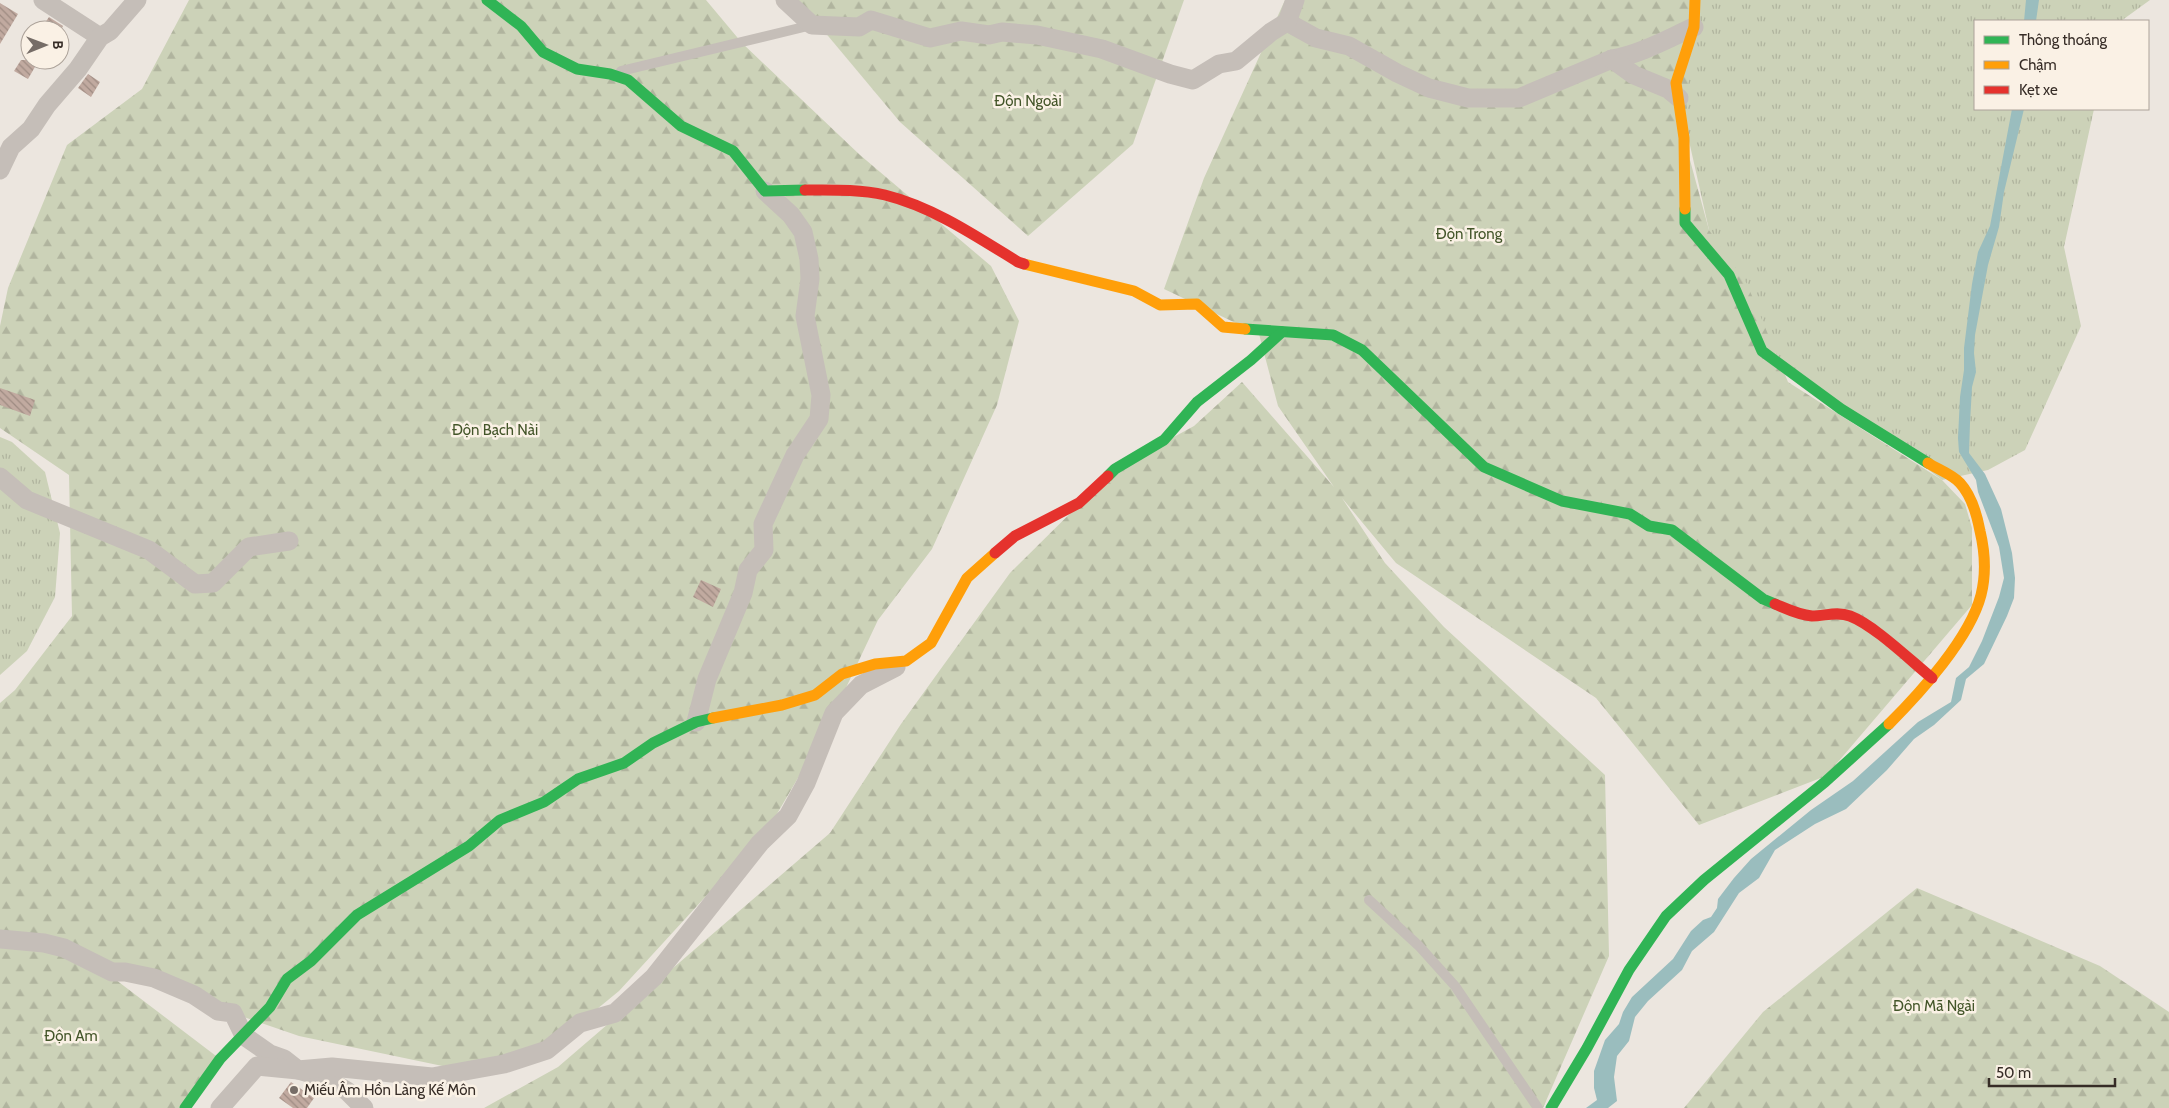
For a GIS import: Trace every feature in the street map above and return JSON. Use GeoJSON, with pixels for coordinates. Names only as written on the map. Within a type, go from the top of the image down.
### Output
{"type":"FeatureCollection","features":[{"type":"Feature","properties":{"kind":"street"},"geometry":{"type":"LineString","coordinates":[[43,0],[100,37]]}},
{"type":"Feature","properties":{"kind":"street"},"geometry":{"type":"LineString","coordinates":[[0,170],[11,148],[9,138],[31,129],[47,105],[78,69],[100,37],[110,31],[137,0]]}},
{"type":"Feature","properties":{"kind":"street"},"geometry":{"type":"LineString","coordinates":[[487,0],[521,26],[543,52],[577,69],[610,74],[628,80],[682,126],[733,151],[765,191],[791,214],[803,232],[809,259],[810,279],[806,316],[821,395],[819,419],[795,455],[763,524],[764,550],[748,570],[743,593],[707,679],[696,722]]}},
{"type":"Feature","properties":{"kind":"street"},"geometry":{"type":"LineString","coordinates":[[785,0],[812,25],[859,27],[871,20],[930,38],[961,31],[990,35],[1002,32],[1037,35],[1102,49],[1170,74],[1193,80],[1219,64],[1236,61],[1271,32],[1287,22],[1295,0]]}},
{"type":"Feature","properties":{"kind":"street"},"geometry":{"type":"LineString","coordinates":[[1551,1108],[1577,1066],[1642,949],[1666,916],[1693,888],[1848,762],[1906,707],[1932,678],[1963,634],[1978,605],[1984,578],[1984,554],[1980,531],[1967,493],[1959,482],[1841,409],[1762,352],[1729,275],[1685,223],[1684,138],[1676,83],[1694,27],[1695,0]]}},
{"type":"Feature","properties":{"kind":"street"},"geometry":{"type":"LineString","coordinates":[[1287,22],[1316,38],[1349,46],[1397,73],[1429,88],[1468,98],[1520,98],[1612,59],[1660,43],[1694,27]]}},
{"type":"Feature","properties":{"kind":"street"},"geometry":{"type":"LineString","coordinates":[[1612,59],[1634,75],[1668,89],[1679,98]]}},
{"type":"Feature","properties":{"kind":"street"},"geometry":{"type":"LineString","coordinates":[[765,191],[839,190],[884,195],[914,204],[961,227],[1018,262],[1134,291],[1160,305],[1197,304],[1223,327],[1333,335],[1362,350],[1484,467],[1562,501],[1630,514],[1649,526],[1672,530],[1692,543],[1716,565],[1763,599],[1802,615],[1814,616],[1833,613],[1848,615],[1863,622],[1932,678]]}},
{"type":"Feature","properties":{"kind":"street"},"geometry":{"type":"LineString","coordinates":[[220,1108],[257,1066],[298,1070],[332,1067],[432,1077],[504,1064],[547,1050],[580,1023],[615,1013],[654,977],[760,843],[788,816],[806,784],[834,713],[861,685],[906,661],[931,643],[967,578],[1015,536],[1079,503],[1115,469],[1164,440],[1197,402],[1251,360],[1282,332]]}},
{"type":"Feature","properties":{"kind":"street"},"geometry":{"type":"LineString","coordinates":[[0,477],[27,500],[148,550],[195,584],[213,583],[249,547],[289,541]]}},
{"type":"Feature","properties":{"kind":"street"},"geometry":{"type":"LineString","coordinates":[[185,1108],[220,1059],[270,1007],[287,980],[311,961],[357,915],[469,846],[500,820],[544,802],[578,779],[624,763],[653,743],[696,722],[737,712],[782,705],[815,695],[842,674],[875,664],[906,661]]}},
{"type":"Feature","properties":{"kind":"street"},"geometry":{"type":"LineString","coordinates":[[0,939],[44,943],[64,948],[112,972],[125,972],[154,978],[194,995],[218,1011],[233,1013],[244,1036],[270,1054],[284,1059],[298,1070],[325,1078],[335,1084],[364,1108]]}},
{"type":"Feature","properties":{"kind":"lane"},"geometry":{"type":"LineString","coordinates":[[610,74],[812,25]]}},
{"type":"Feature","properties":{"kind":"lane"},"geometry":{"type":"LineString","coordinates":[[1369,900],[1419,946],[1455,986],[1538,1108]]}},
{"type":"Feature","properties":{"kind":"green space","name":"Độn Bạch Nài"},"geometry":{"type":"Polygon","coordinates":[[[189,0],[706,0],[742,43],[860,155],[991,266],[1019,321],[997,405],[932,549],[878,620],[826,730],[760,843],[707,895],[619,991],[547,1050],[476,1073],[299,1036],[99,967],[220,1059],[186,1108],[0,1108],[0,703],[15,690],[72,616],[69,475],[0,428],[0,326],[8,288],[67,145],[142,89],[189,0]]]}},
{"type":"Feature","properties":{"kind":"green space","name":"Độn Ngoài"},"geometry":{"type":"Polygon","coordinates":[[[798,0],[1184,0],[1133,144],[1028,236],[900,122],[798,0]]]}},
{"type":"Feature","properties":{"kind":"green space","name":"Độn Trong"},"geometry":{"type":"Polygon","coordinates":[[[1285,0],[1695,0],[1684,138],[1709,230],[1747,284],[1788,382],[1942,480],[1965,504],[1972,528],[1972,605],[1826,776],[1699,825],[1596,698],[1396,563],[1342,498],[1385,563],[1444,627],[1605,775],[1609,956],[1543,1108],[484,1108],[558,1067],[830,833],[901,724],[1010,573],[1115,469],[1194,426],[1242,382],[1334,487],[1278,406],[1259,334],[1164,289],[1204,178],[1285,0]]]}},
{"type":"Feature","properties":{"kind":"green space"},"geometry":{"type":"Polygon","coordinates":[[[1689,0],[2150,0],[2122,20],[1974,20],[1974,110],[2094,110],[2064,247],[2081,326],[2025,450],[1988,470],[1942,480],[1777,356],[1709,230],[1676,83],[1689,0]]]}},
{"type":"Feature","properties":{"kind":"green space"},"geometry":{"type":"Polygon","coordinates":[[[0,437],[12,442],[45,472],[60,533],[55,597],[27,651],[0,675],[0,437]]]}},
{"type":"Feature","properties":{"kind":"green space","name":"Độn Mã Ngài"},"geometry":{"type":"Polygon","coordinates":[[[1917,888],[2100,966],[2169,1012],[2169,1108],[1684,1108],[1763,1012],[1917,888]]]}},
{"type":"Feature","properties":{"kind":"water"},"geometry":{"type":"Polygon","coordinates":[[[2026,0],[2039,0],[2036,20],[2024,20],[2026,0]]]}},
{"type":"Feature","properties":{"kind":"water"},"geometry":{"type":"Polygon","coordinates":[[[2012,110],[2024,110],[2004,192],[1999,227],[1988,265],[1975,335],[1976,372],[1972,387],[1969,453],[1985,474],[2001,509],[2012,553],[2015,578],[2014,598],[2007,616],[1984,664],[1966,679],[1961,700],[1934,725],[1914,739],[1887,770],[1846,809],[1815,824],[1775,850],[1759,878],[1739,893],[1714,932],[1692,951],[1682,970],[1648,1001],[1635,1017],[1629,1041],[1617,1056],[1614,1077],[1617,1101],[1608,1108],[1586,1108],[1597,1100],[1594,1088],[1594,1071],[1605,1040],[1619,1024],[1623,1012],[1632,997],[1673,959],[1691,931],[1703,920],[1711,917],[1717,908],[1718,899],[1751,859],[1811,810],[1853,781],[1918,722],[1951,702],[1956,678],[1969,667],[1982,641],[1999,597],[2004,578],[1999,547],[1978,492],[1976,480],[1959,452],[1958,438],[1964,348],[1972,284],[1978,252],[1990,226],[2012,110]]]}},
{"type":"Feature","properties":{"kind":"building"},"geometry":{"type":"Polygon","coordinates":[[[0,3],[18,14],[0,44],[0,3]]]}},
{"type":"Feature","properties":{"kind":"building"},"geometry":{"type":"Polygon","coordinates":[[[20,62],[20,70],[33,70],[28,79],[14,71],[20,62]]]}},
{"type":"Feature","properties":{"kind":"building"},"geometry":{"type":"Polygon","coordinates":[[[88,74],[100,82],[91,97],[78,88],[88,74]]]}},
{"type":"Feature","properties":{"kind":"building"},"geometry":{"type":"Polygon","coordinates":[[[0,388],[35,400],[30,416],[0,405],[0,388]]]}},
{"type":"Feature","properties":{"kind":"building"},"geometry":{"type":"Polygon","coordinates":[[[701,580],[721,589],[713,607],[693,597],[701,580]]]}},
{"type":"Feature","properties":{"kind":"building","name":"Miếu Âm Hồn Làng Kế Môn"},"geometry":{"type":"Polygon","coordinates":[[[291,1082],[314,1098],[307,1108],[293,1108],[279,1098],[291,1082]]]}},
{"type":"Feature","properties":{"kind":"traffic: fast"},"geometry":{"type":"LineString","coordinates":[[487,0],[521,26],[543,52],[577,69],[610,74],[628,80],[681,126],[733,151],[765,191],[805,190]]}},
{"type":"Feature","properties":{"kind":"traffic: fast"},"geometry":{"type":"LineString","coordinates":[[1685,209],[1685,223],[1729,275],[1762,351],[1841,409],[1928,463]]}},
{"type":"Feature","properties":{"kind":"traffic: fast"},"geometry":{"type":"LineString","coordinates":[[1245,329],[1333,335],[1362,350],[1484,467],[1562,501],[1630,514],[1649,526],[1672,530],[1763,599],[1775,604]]}},
{"type":"Feature","properties":{"kind":"traffic: fast"},"geometry":{"type":"LineString","coordinates":[[1108,476],[1115,469],[1164,440],[1197,402],[1251,360],[1282,332]]}},
{"type":"Feature","properties":{"kind":"traffic: fast"},"geometry":{"type":"LineString","coordinates":[[185,1108],[220,1059],[270,1007],[287,979],[311,961],[357,915],[469,846],[500,820],[544,802],[578,779],[624,763],[653,743],[696,722],[713,718]]}},
{"type":"Feature","properties":{"kind":"traffic: fast"},"geometry":{"type":"LineString","coordinates":[[1551,1108],[1587,1048],[1629,970],[1666,916],[1704,880],[1825,782],[1889,724]]}},
{"type":"Feature","properties":{"kind":"traffic: slow"},"geometry":{"type":"LineString","coordinates":[[1685,209],[1684,138],[1676,83],[1694,27],[1695,0]]}},
{"type":"Feature","properties":{"kind":"traffic: slow"},"geometry":{"type":"LineString","coordinates":[[1024,264],[1134,291],[1160,305],[1197,304],[1223,327],[1245,329]]}},
{"type":"Feature","properties":{"kind":"traffic: slow"},"geometry":{"type":"LineString","coordinates":[[1889,724],[1929,681],[1955,647],[1975,612],[1983,587],[1983,547],[1977,518],[1970,499],[1957,480],[1928,463]]}},
{"type":"Feature","properties":{"kind":"traffic: slow"},"geometry":{"type":"LineString","coordinates":[[713,718],[782,705],[815,695],[842,674],[875,664],[906,661],[931,643],[967,578],[995,553]]}},
{"type":"Feature","properties":{"kind":"traffic: jam"},"geometry":{"type":"LineString","coordinates":[[805,190],[865,192],[903,200],[954,223],[1024,264]]}},
{"type":"Feature","properties":{"kind":"traffic: jam"},"geometry":{"type":"LineString","coordinates":[[995,553],[1015,536],[1079,503],[1108,476]]}},
{"type":"Feature","properties":{"kind":"traffic: jam"},"geometry":{"type":"LineString","coordinates":[[1775,604],[1793,612],[1812,616],[1836,614],[1850,616],[1881,635],[1932,678]]}},
{"type":"Feature","properties":{"kind":"place","name":"Miếu Âm Hồn Làng Kế Môn"},"geometry":{"type":"Point","coordinates":[294,1090]}},
{"type":"Feature","properties":{"kind":"park label","name":"Độn Am"},"geometry":{"type":"Point","coordinates":[71,1036]}}]}
